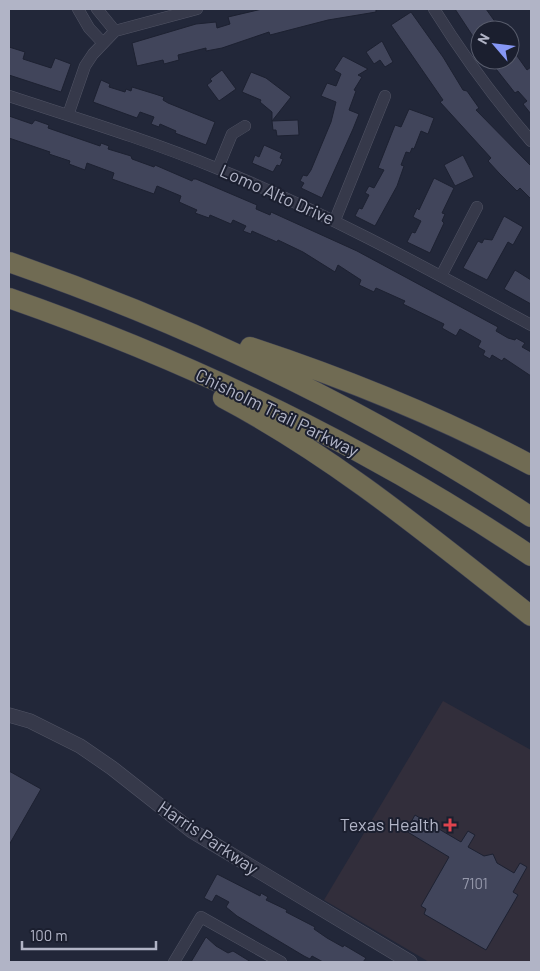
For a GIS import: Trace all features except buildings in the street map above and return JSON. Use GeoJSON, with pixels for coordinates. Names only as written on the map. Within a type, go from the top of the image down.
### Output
{"type":"FeatureCollection","features":[{"type":"Feature","properties":{"kind":"highway","name":"Chisholm Trail Parkway"},"geometry":{"type":"LineString","coordinates":[[9,262],[136,309],[298,382],[448,464],[531,517]]}},
{"type":"Feature","properties":{"kind":"highway","name":"Chisholm Trail Parkway"},"geometry":{"type":"LineString","coordinates":[[9,298],[169,360],[306,425],[433,494],[531,556]]}},
{"type":"Feature","properties":{"kind":"highway"},"geometry":{"type":"LineString","coordinates":[[136,309],[312,368],[387,397],[475,435],[531,465]]}},
{"type":"Feature","properties":{"kind":"highway"},"geometry":{"type":"LineString","coordinates":[[46,311],[235,404],[312,450],[372,492],[531,616]]}},
{"type":"Feature","properties":{"kind":"street"},"geometry":{"type":"LineString","coordinates":[[78,9],[89,28],[103,44]]}},
{"type":"Feature","properties":{"kind":"street"},"geometry":{"type":"LineString","coordinates":[[97,9],[115,32]]}},
{"type":"Feature","properties":{"kind":"street"},"geometry":{"type":"LineString","coordinates":[[68,115],[85,66],[115,32],[197,9]]}},
{"type":"Feature","properties":{"kind":"street"},"geometry":{"type":"LineString","coordinates":[[434,9],[466,61],[531,141]]}},
{"type":"Feature","properties":{"kind":"street","name":"Lomo Alto Drive"},"geometry":{"type":"LineString","coordinates":[[9,96],[135,136],[218,168],[335,220],[531,325]]}},
{"type":"Feature","properties":{"kind":"street"},"geometry":{"type":"LineString","coordinates":[[335,220],[385,96]]}},
{"type":"Feature","properties":{"kind":"street"},"geometry":{"type":"LineString","coordinates":[[218,168],[232,134],[245,126]]}},
{"type":"Feature","properties":{"kind":"street"},"geometry":{"type":"LineString","coordinates":[[441,276],[477,207]]}},
{"type":"Feature","properties":{"kind":"street","name":"Harris Parkway"},"geometry":{"type":"LineString","coordinates":[[9,715],[30,721],[80,746],[112,768],[192,832],[410,962]]}},
{"type":"Feature","properties":{"kind":"street"},"geometry":{"type":"LineString","coordinates":[[174,962],[202,917],[281,962]]}},
{"type":"Feature","properties":{"kind":"shaded area","name":"Texas Health"},"geometry":{"type":"Polygon","coordinates":[[[443,701],[531,750],[531,962],[429,962],[324,900],[443,701]]]}},
{"type":"Feature","properties":{"kind":"place","name":"Texas Health"},"geometry":{"type":"Point","coordinates":[450,825]}}]}
